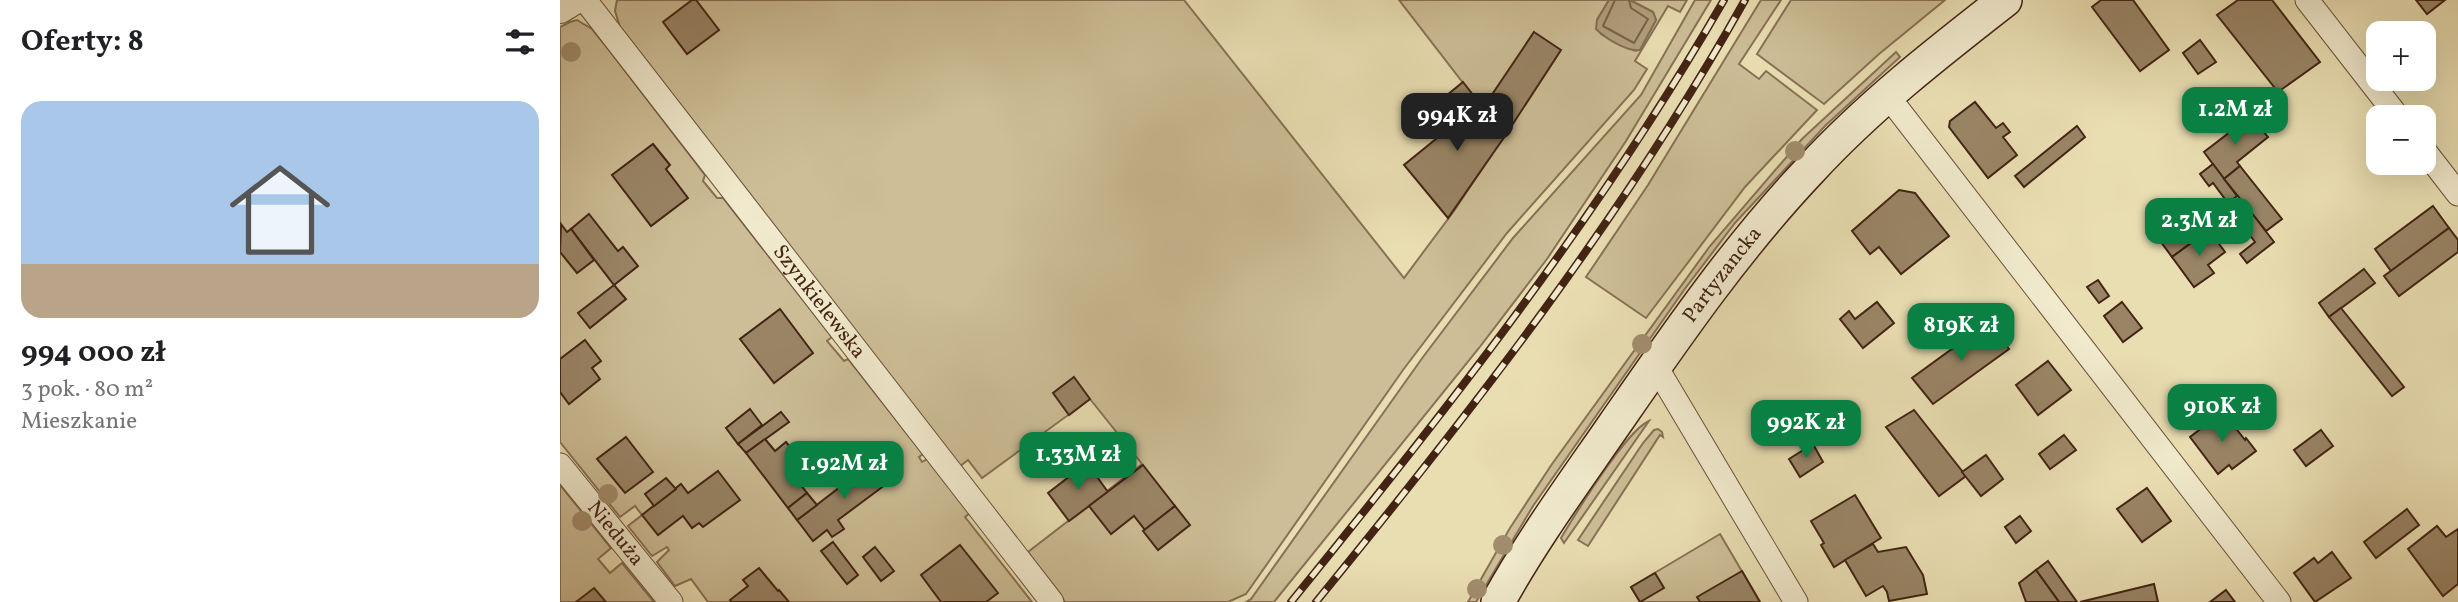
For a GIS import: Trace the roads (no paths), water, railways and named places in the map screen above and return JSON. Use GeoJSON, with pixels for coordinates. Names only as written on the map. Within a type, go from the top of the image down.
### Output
{"type":"FeatureCollection","features":[{"type":"Feature","properties":{"kind":"main road","name":"Partyzancka"},"geometry":{"type":"LineString","coordinates":[[1498,602],[1536,538],[1656,365],[1720,276],[1773,210],[1811,168],[1887,95],[2006,0]]}},
{"type":"Feature","properties":{"kind":"street"},"geometry":{"type":"LineString","coordinates":[[560,8],[573,0]]}},
{"type":"Feature","properties":{"kind":"street","name":"Szynkielewska"},"geometry":{"type":"LineString","coordinates":[[585,0],[1052,602]]}},
{"type":"Feature","properties":{"kind":"street"},"geometry":{"type":"LineString","coordinates":[[2307,0],[2389,105]]}},
{"type":"Feature","properties":{"kind":"street"},"geometry":{"type":"LineString","coordinates":[[1887,95],[2279,602]]}},
{"type":"Feature","properties":{"kind":"street"},"geometry":{"type":"LineString","coordinates":[[2436,166],[2458,194]]}},
{"type":"Feature","properties":{"kind":"street"},"geometry":{"type":"LineString","coordinates":[[1656,365],[1796,602]]}},
{"type":"Feature","properties":{"kind":"street","name":"Nieduża"},"geometry":{"type":"LineString","coordinates":[[560,465],[671,602]]}},
{"type":"Feature","properties":{"kind":"water"},"geometry":{"type":"Polygon","coordinates":[[[1609,0],[1630,0],[1653,12],[1656,20],[1640,50],[1623,47],[1596,29],[1597,20],[1609,0]]]}},
{"type":"Feature","properties":{"kind":"railway"},"geometry":{"type":"LineString","coordinates":[[1291,602],[1520,310],[1626,158],[1724,0]]}},
{"type":"Feature","properties":{"kind":"railway"},"geometry":{"type":"LineString","coordinates":[[1316,602],[1432,458],[1544,310],[1649,158],[1745,0]]}}]}
